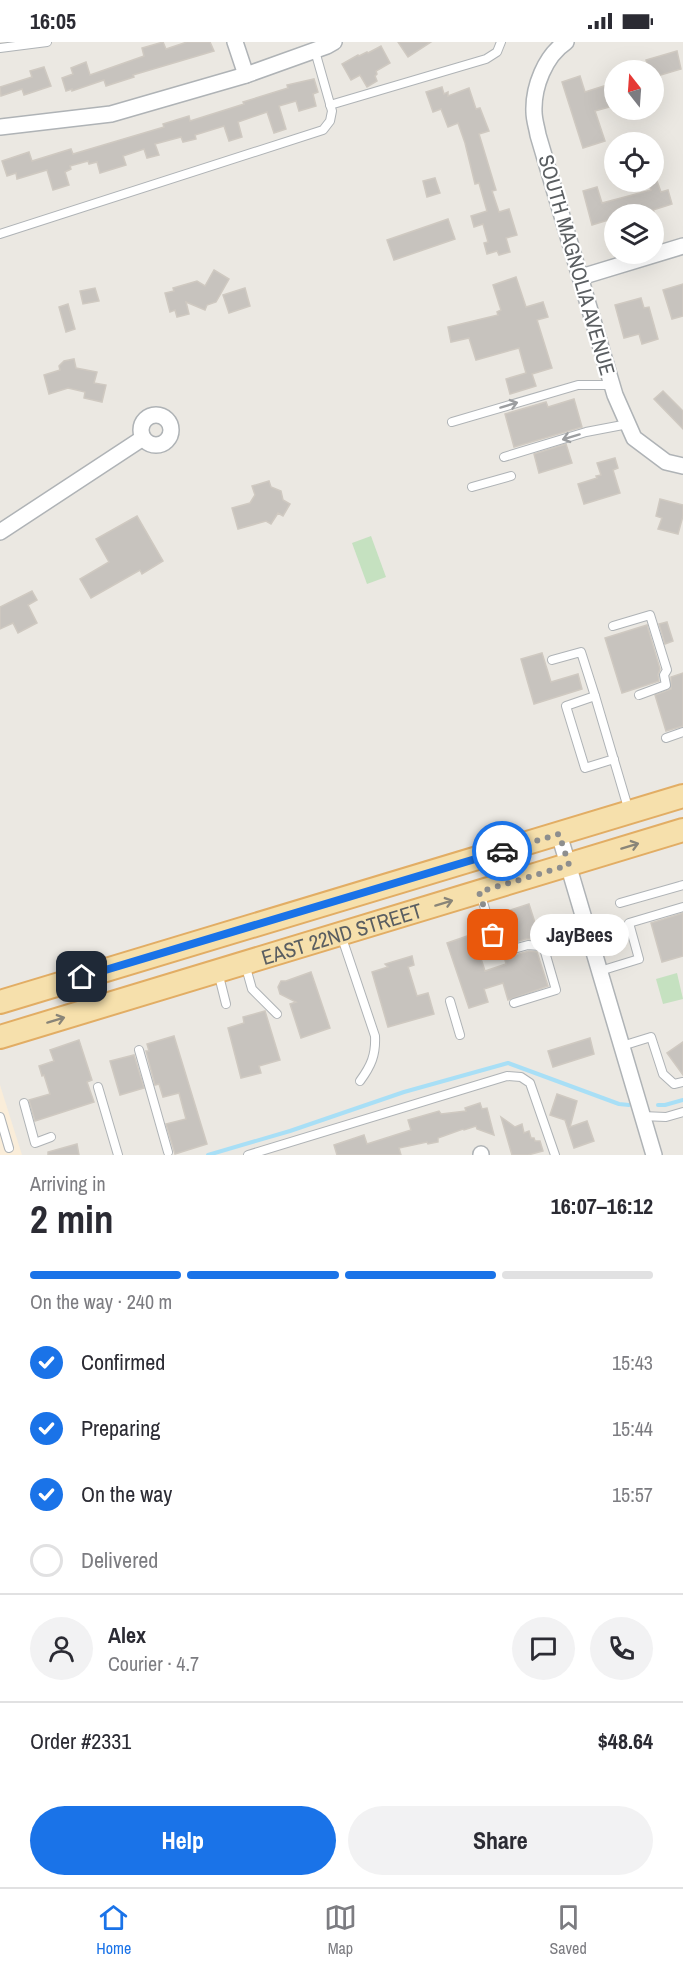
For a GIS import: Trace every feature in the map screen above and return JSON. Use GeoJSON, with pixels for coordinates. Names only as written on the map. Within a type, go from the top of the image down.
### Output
{"type":"FeatureCollection","features":[{"type":"Feature","properties":{"kind":"main road","name":"EAST 22ND STREET"},"geometry":{"type":"LineString","coordinates":[[0,1002],[683,796]]}},
{"type":"Feature","properties":{"kind":"main road","name":"EAST 22ND STREET"},"geometry":{"type":"LineString","coordinates":[[0,1036],[683,830]]}},
{"type":"Feature","properties":{"kind":"main road"},"geometry":{"type":"LineString","coordinates":[[185,946],[194,978]]}},
{"type":"Feature","properties":{"kind":"street"},"geometry":{"type":"LineString","coordinates":[[236,42],[246,75]]}},
{"type":"Feature","properties":{"kind":"street","name":"SOUTH MAGNOLIA AVENUE"},"geometry":{"type":"LineString","coordinates":[[566,42],[557,48],[545,66],[537,87],[534,111],[538,135],[612,385],[634,438],[666,462],[683,466]]}},
{"type":"Feature","properties":{"kind":"street"},"geometry":{"type":"LineString","coordinates":[[0,127],[111,114],[246,75],[322,46]]}},
{"type":"Feature","properties":{"kind":"street"},"geometry":{"type":"LineString","coordinates":[[581,277],[683,246]]}},
{"type":"Feature","properties":{"kind":"street"},"geometry":{"type":"LineString","coordinates":[[0,532],[143,438]]}},
{"type":"Feature","properties":{"kind":"street"},"geometry":{"type":"LineString","coordinates":[[559,834],[654,1155]]}},
{"type":"Feature","properties":{"kind":"lane"},"geometry":{"type":"LineString","coordinates":[[0,48],[47,42]]}},
{"type":"Feature","properties":{"kind":"lane"},"geometry":{"type":"LineString","coordinates":[[330,105],[486,59],[497,52],[501,42]]}},
{"type":"Feature","properties":{"kind":"lane"},"geometry":{"type":"LineString","coordinates":[[0,234],[323,130],[328,126],[332,116],[322,46]]}},
{"type":"Feature","properties":{"kind":"lane"},"geometry":{"type":"LineString","coordinates":[[453,422],[578,385],[612,385]]}},
{"type":"Feature","properties":{"kind":"lane"},"geometry":{"type":"LineString","coordinates":[[504,457],[586,432],[628,424]]}},
{"type":"Feature","properties":{"kind":"lane"},"geometry":{"type":"LineString","coordinates":[[472,487],[511,477]]}},
{"type":"Feature","properties":{"kind":"lane"},"geometry":{"type":"LineString","coordinates":[[613,626],[650,615],[667,670],[664,675],[666,685],[639,695]]}},
{"type":"Feature","properties":{"kind":"lane"},"geometry":{"type":"LineString","coordinates":[[552,660],[580,652],[630,812]]}},
{"type":"Feature","properties":{"kind":"lane"},"geometry":{"type":"LineString","coordinates":[[595,696],[566,706],[585,768],[614,759]]}},
{"type":"Feature","properties":{"kind":"lane"},"geometry":{"type":"LineString","coordinates":[[666,738],[683,732]]}},
{"type":"Feature","properties":{"kind":"lane"},"geometry":{"type":"LineString","coordinates":[[620,903],[683,885]]}},
{"type":"Feature","properties":{"kind":"lane"},"geometry":{"type":"LineString","coordinates":[[479,892],[499,953],[528,945],[543,945],[588,931]]}},
{"type":"Feature","properties":{"kind":"lane"},"geometry":{"type":"LineString","coordinates":[[600,971],[639,959],[629,923],[683,907]]}},
{"type":"Feature","properties":{"kind":"lane"},"geometry":{"type":"LineString","coordinates":[[340,934],[375,1036],[372,1066],[360,1081]]}},
{"type":"Feature","properties":{"kind":"lane"},"geometry":{"type":"LineString","coordinates":[[514,1003],[556,990],[543,945]]}},
{"type":"Feature","properties":{"kind":"lane"},"geometry":{"type":"LineString","coordinates":[[244,963],[252,989],[277,1014]]}},
{"type":"Feature","properties":{"kind":"lane"},"geometry":{"type":"LineString","coordinates":[[218,971],[226,1004]]}},
{"type":"Feature","properties":{"kind":"lane"},"geometry":{"type":"LineString","coordinates":[[450,1001],[460,1035]]}},
{"type":"Feature","properties":{"kind":"lane"},"geometry":{"type":"LineString","coordinates":[[622,1046],[651,1037],[663,1074],[674,1084],[683,1082]]}},
{"type":"Feature","properties":{"kind":"lane"},"geometry":{"type":"LineString","coordinates":[[138,1050],[168,1152]]}},
{"type":"Feature","properties":{"kind":"lane"},"geometry":{"type":"LineString","coordinates":[[248,1155],[507,1076],[521,1077],[530,1083],[555,1155]]}},
{"type":"Feature","properties":{"kind":"lane"},"geometry":{"type":"LineString","coordinates":[[98,1087],[118,1155]]}},
{"type":"Feature","properties":{"kind":"lane"},"geometry":{"type":"LineString","coordinates":[[24,1103],[35,1143],[51,1137]]}},
{"type":"Feature","properties":{"kind":"lane"},"geometry":{"type":"LineString","coordinates":[[642,1116],[666,1117],[683,1112]]}},
{"type":"Feature","properties":{"kind":"lane"},"geometry":{"type":"LineString","coordinates":[[0,1117],[9,1148]]}},
{"type":"Feature","properties":{"kind":"shaded area"},"geometry":{"type":"Polygon","coordinates":[[[0,1085],[22,1155],[0,1155],[0,1085]]]}},
{"type":"Feature","properties":{"kind":"green space"},"geometry":{"type":"Polygon","coordinates":[[[371,536],[386,577],[367,584],[352,543],[371,536]]]}},
{"type":"Feature","properties":{"kind":"green space"},"geometry":{"type":"Polygon","coordinates":[[[677,973],[683,999],[663,1004],[656,979],[677,973]]]}},
{"type":"Feature","properties":{"kind":"building"},"geometry":{"type":"Polygon","coordinates":[[[163,42],[166,49],[187,42],[210,42],[214,51],[133,75],[134,77],[106,86],[104,80],[66,91],[62,78],[73,74],[71,68],[86,62],[90,75],[144,56],[142,48],[163,42]]]}},
{"type":"Feature","properties":{"kind":"building"},"geometry":{"type":"Polygon","coordinates":[[[398,42],[431,42],[408,57],[398,42]]]}},
{"type":"Feature","properties":{"kind":"building"},"geometry":{"type":"Polygon","coordinates":[[[381,46],[390,63],[376,71],[377,81],[367,87],[360,75],[351,80],[342,64],[381,46]]]}},
{"type":"Feature","properties":{"kind":"building"},"geometry":{"type":"Polygon","coordinates":[[[677,51],[681,69],[664,74],[664,60],[646,60],[677,51]]]}},
{"type":"Feature","properties":{"kind":"building"},"geometry":{"type":"Polygon","coordinates":[[[44,67],[51,86],[24,95],[22,89],[1,96],[0,87],[32,77],[30,71],[44,67]]]}},
{"type":"Feature","properties":{"kind":"building"},"geometry":{"type":"Polygon","coordinates":[[[580,76],[585,92],[604,86],[604,108],[595,111],[604,141],[583,148],[562,82],[580,76]]]}},
{"type":"Feature","properties":{"kind":"building"},"geometry":{"type":"Polygon","coordinates":[[[314,79],[318,92],[313,94],[316,106],[299,111],[296,101],[279,106],[286,129],[274,133],[267,112],[238,122],[242,137],[229,141],[224,126],[195,135],[196,139],[183,142],[181,137],[155,144],[159,155],[147,158],[144,149],[123,156],[126,165],[100,173],[97,162],[89,164],[88,161],[70,166],[71,169],[65,172],[69,185],[53,190],[47,170],[17,179],[16,173],[7,176],[2,161],[29,152],[32,161],[71,149],[73,154],[164,127],[163,124],[189,116],[190,121],[288,88],[287,85],[314,79]]]}},
{"type":"Feature","properties":{"kind":"building"},"geometry":{"type":"Polygon","coordinates":[[[442,87],[444,94],[448,92],[448,96],[469,88],[476,109],[480,108],[489,131],[479,134],[496,190],[492,191],[499,212],[509,209],[517,235],[506,238],[510,252],[499,255],[497,251],[487,254],[484,243],[488,242],[483,224],[474,227],[471,216],[487,211],[479,183],[475,184],[458,123],[448,127],[441,109],[433,112],[426,92],[442,87]]]}},
{"type":"Feature","properties":{"kind":"building"},"geometry":{"type":"Polygon","coordinates":[[[435,178],[440,193],[427,197],[423,181],[435,178]]]}},
{"type":"Feature","properties":{"kind":"building"},"geometry":{"type":"Polygon","coordinates":[[[597,187],[602,203],[643,192],[668,190],[672,204],[664,207],[664,204],[604,204],[604,221],[592,225],[583,191],[597,187]]]}},
{"type":"Feature","properties":{"kind":"building"},"geometry":{"type":"Polygon","coordinates":[[[448,219],[455,239],[394,260],[387,240],[448,219]]]}},
{"type":"Feature","properties":{"kind":"building"},"geometry":{"type":"Polygon","coordinates":[[[214,270],[229,279],[216,302],[207,305],[205,310],[186,302],[189,314],[177,317],[175,310],[170,312],[165,293],[174,291],[173,288],[197,281],[205,286],[214,270]]]}},
{"type":"Feature","properties":{"kind":"building"},"geometry":{"type":"Polygon","coordinates":[[[516,277],[526,307],[543,302],[548,317],[537,320],[552,368],[532,374],[536,386],[510,394],[506,379],[526,373],[519,348],[476,360],[469,338],[451,342],[448,327],[498,315],[497,312],[501,310],[493,285],[516,277]]]}},
{"type":"Feature","properties":{"kind":"building"},"geometry":{"type":"Polygon","coordinates":[[[683,284],[683,316],[672,319],[663,290],[683,284]]]}},
{"type":"Feature","properties":{"kind":"building"},"geometry":{"type":"Polygon","coordinates":[[[95,288],[99,301],[83,304],[80,291],[95,288]]]}},
{"type":"Feature","properties":{"kind":"building"},"geometry":{"type":"Polygon","coordinates":[[[245,288],[250,306],[229,313],[223,295],[245,288]]]}},
{"type":"Feature","properties":{"kind":"building"},"geometry":{"type":"Polygon","coordinates":[[[641,298],[644,308],[649,307],[658,339],[642,344],[639,334],[624,338],[615,305],[641,298]]]}},
{"type":"Feature","properties":{"kind":"building"},"geometry":{"type":"Polygon","coordinates":[[[68,304],[75,329],[66,332],[59,307],[68,304]]]}},
{"type":"Feature","properties":{"kind":"building"},"geometry":{"type":"Polygon","coordinates":[[[74,359],[76,368],[97,372],[94,383],[106,385],[102,402],[84,398],[85,392],[68,388],[49,394],[44,375],[60,370],[59,366],[64,361],[74,359]]]}},
{"type":"Feature","properties":{"kind":"building"},"geometry":{"type":"Polygon","coordinates":[[[663,391],[683,411],[683,429],[654,399],[663,391]]]}},
{"type":"Feature","properties":{"kind":"building"},"geometry":{"type":"Polygon","coordinates":[[[574,399],[582,427],[514,447],[505,414],[546,402],[548,407],[574,399]]]}},
{"type":"Feature","properties":{"kind":"building"},"geometry":{"type":"Polygon","coordinates":[[[566,444],[572,463],[539,473],[534,454],[566,444]]]}},
{"type":"Feature","properties":{"kind":"building"},"geometry":{"type":"Polygon","coordinates":[[[615,458],[618,468],[613,470],[620,493],[584,504],[578,484],[601,475],[597,463],[615,458]]]}},
{"type":"Feature","properties":{"kind":"building"},"geometry":{"type":"Polygon","coordinates":[[[269,481],[271,487],[281,491],[283,500],[290,504],[283,516],[278,513],[271,524],[266,521],[238,529],[232,508],[250,503],[255,495],[252,486],[269,481]]]}},
{"type":"Feature","properties":{"kind":"building"},"geometry":{"type":"Polygon","coordinates":[[[660,499],[683,505],[683,516],[678,534],[658,529],[662,518],[656,516],[660,499]]]}},
{"type":"Feature","properties":{"kind":"building"},"geometry":{"type":"Polygon","coordinates":[[[137,516],[163,561],[142,574],[140,570],[91,598],[80,579],[109,562],[96,539],[137,516]]]}},
{"type":"Feature","properties":{"kind":"building"},"geometry":{"type":"Polygon","coordinates":[[[32,591],[37,600],[28,605],[37,623],[18,633],[13,623],[0,629],[0,607],[32,591]]]}},
{"type":"Feature","properties":{"kind":"building"},"geometry":{"type":"Polygon","coordinates":[[[667,622],[673,641],[665,644],[659,624],[667,622]]]}},
{"type":"Feature","properties":{"kind":"building"},"geometry":{"type":"Polygon","coordinates":[[[647,625],[660,669],[659,681],[622,693],[605,638],[647,625]]]}},
{"type":"Feature","properties":{"kind":"building"},"geometry":{"type":"Polygon","coordinates":[[[542,653],[551,682],[578,674],[582,689],[534,704],[521,659],[542,653]]]}},
{"type":"Feature","properties":{"kind":"building"},"geometry":{"type":"Polygon","coordinates":[[[683,673],[683,726],[666,731],[655,695],[671,689],[671,677],[683,673]]]}},
{"type":"Feature","properties":{"kind":"building"},"geometry":{"type":"Polygon","coordinates":[[[529,904],[538,932],[531,934],[533,939],[505,945],[495,915],[529,904]]]}},
{"type":"Feature","properties":{"kind":"building"},"geometry":{"type":"Polygon","coordinates":[[[683,913],[683,956],[662,962],[651,923],[683,913]]]}},
{"type":"Feature","properties":{"kind":"building"},"geometry":{"type":"Polygon","coordinates":[[[473,934],[485,971],[506,964],[505,960],[509,959],[508,957],[529,951],[537,952],[548,986],[508,1000],[503,983],[484,989],[488,1002],[469,1008],[447,943],[473,934]]]}},
{"type":"Feature","properties":{"kind":"building"},"geometry":{"type":"Polygon","coordinates":[[[412,956],[414,965],[408,967],[417,996],[428,993],[434,1014],[388,1027],[372,972],[388,967],[385,964],[412,956]]]}},
{"type":"Feature","properties":{"kind":"building"},"geometry":{"type":"Polygon","coordinates":[[[311,972],[330,1028],[301,1038],[290,1004],[296,1002],[280,994],[278,987],[281,981],[311,972]]]}},
{"type":"Feature","properties":{"kind":"building"},"geometry":{"type":"Polygon","coordinates":[[[265,1011],[280,1060],[259,1066],[261,1073],[241,1078],[228,1028],[244,1023],[243,1017],[265,1011]]]}},
{"type":"Feature","properties":{"kind":"building"},"geometry":{"type":"Polygon","coordinates":[[[174,1036],[207,1144],[175,1154],[166,1124],[186,1119],[179,1093],[163,1097],[159,1084],[155,1085],[146,1051],[149,1051],[147,1044],[174,1036]]]}},
{"type":"Feature","properties":{"kind":"building"},"geometry":{"type":"Polygon","coordinates":[[[590,1038],[594,1054],[553,1067],[548,1051],[590,1038]]]}},
{"type":"Feature","properties":{"kind":"building"},"geometry":{"type":"Polygon","coordinates":[[[79,1040],[92,1080],[87,1082],[94,1102],[35,1121],[29,1100],[50,1094],[39,1066],[54,1061],[50,1050],[79,1040]]]}},
{"type":"Feature","properties":{"kind":"building"},"geometry":{"type":"Polygon","coordinates":[[[683,1042],[683,1075],[667,1053],[683,1042]]]}},
{"type":"Feature","properties":{"kind":"building"},"geometry":{"type":"Polygon","coordinates":[[[134,1055],[144,1088],[120,1095],[110,1061],[134,1055]]]}},
{"type":"Feature","properties":{"kind":"building"},"geometry":{"type":"Polygon","coordinates":[[[557,1094],[577,1101],[570,1127],[587,1121],[594,1141],[574,1148],[565,1120],[550,1115],[557,1094]]]}},
{"type":"Feature","properties":{"kind":"building"},"geometry":{"type":"Polygon","coordinates":[[[480,1103],[482,1109],[487,1108],[494,1135],[477,1129],[476,1126],[438,1138],[438,1142],[399,1148],[401,1155],[337,1155],[334,1145],[364,1135],[367,1144],[411,1130],[408,1120],[439,1111],[441,1114],[466,1111],[465,1108],[480,1103]]]}},
{"type":"Feature","properties":{"kind":"building"},"geometry":{"type":"Polygon","coordinates":[[[501,1117],[515,1127],[522,1124],[524,1133],[529,1131],[531,1138],[540,1141],[543,1151],[528,1155],[512,1155],[501,1117]]]}},
{"type":"Feature","properties":{"kind":"building"},"geometry":{"type":"Polygon","coordinates":[[[77,1144],[79,1155],[48,1155],[48,1152],[77,1144]]]}},
{"type":"Feature","properties":{"kind":"waterway"},"geometry":{"type":"LineString","coordinates":[[208,1155],[290,1131],[404,1092],[508,1063],[619,1104],[629,1105]]}},
{"type":"Feature","properties":{"kind":"waterway"},"geometry":{"type":"LineString","coordinates":[[658,1105],[683,1100]]}},
{"type":"Feature","properties":{"kind":"way so far"},"geometry":{"type":"LineString","coordinates":[[493,935],[479,892],[569,865],[559,834],[502,851]]}},
{"type":"Feature","properties":{"kind":"place","name":"JayBees"},"geometry":{"type":"Point","coordinates":[493,935]}},
{"type":"Feature","properties":{"kind":"route"},"geometry":{"type":"LineString","coordinates":[[82,977],[502,851]]}}]}
